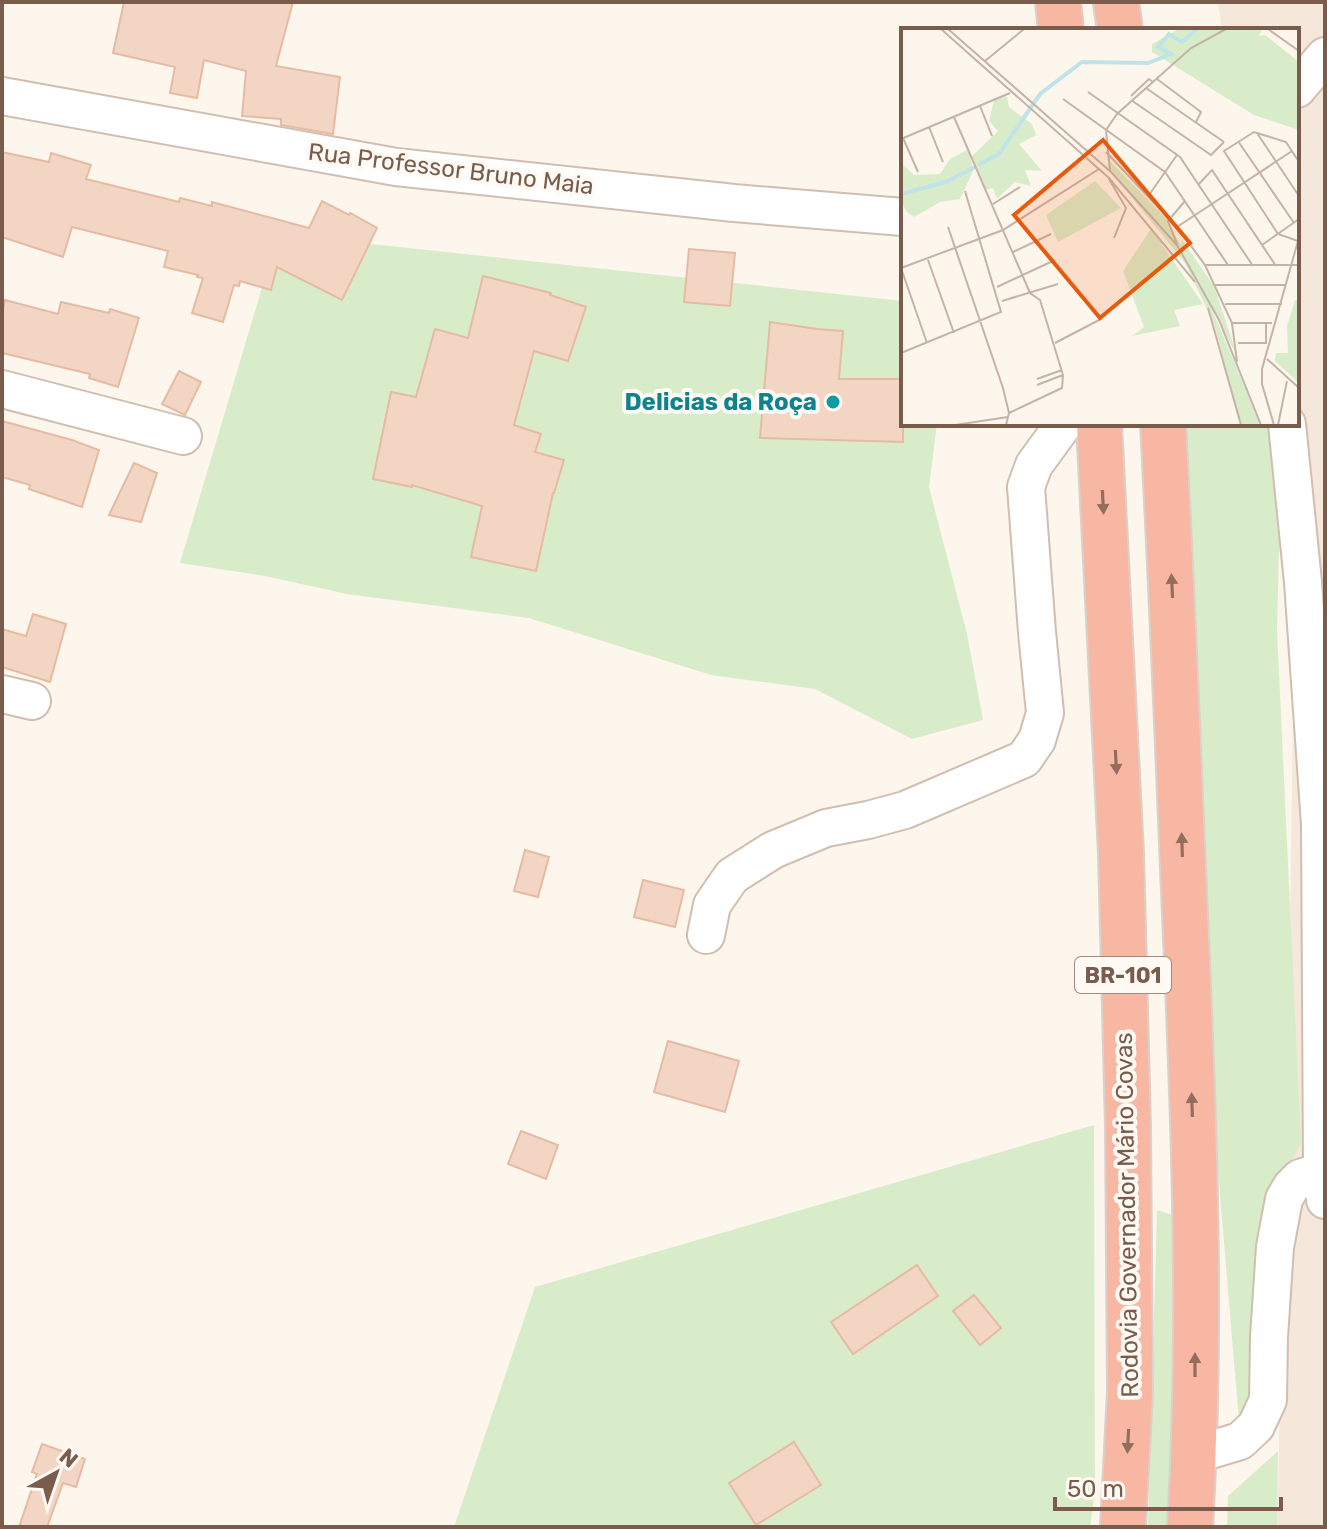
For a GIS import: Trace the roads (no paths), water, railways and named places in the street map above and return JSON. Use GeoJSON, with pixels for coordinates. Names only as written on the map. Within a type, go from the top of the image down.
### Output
{"type":"FeatureCollection","features":[{"type":"Feature","properties":{"kind":"highway"},"geometry":{"type":"LineString","coordinates":[[1058,2],[1061,28]]}},
{"type":"Feature","properties":{"kind":"highway"},"geometry":{"type":"LineString","coordinates":[[1116,2],[1120,28]]}},
{"type":"Feature","properties":{"kind":"highway","name":"Rodovia Governador Mário Covas"},"geometry":{"type":"LineString","coordinates":[[1099,426],[1121,853],[1128,1126],[1130,1391],[1123,1527]]}},
{"type":"Feature","properties":{"kind":"highway","name":"BR-101"},"geometry":{"type":"LineString","coordinates":[[1163,426],[1194,1158],[1194,1455],[1190,1527]]}},
{"type":"Feature","properties":{"kind":"street"},"geometry":{"type":"LineString","coordinates":[[1299,87],[1325,56]]}},
{"type":"Feature","properties":{"kind":"street","name":"Rua Professor Bruno Maia"},"geometry":{"type":"LineString","coordinates":[[2,96],[396,167],[734,203],[901,217]]}},
{"type":"Feature","properties":{"kind":"street"},"geometry":{"type":"LineString","coordinates":[[2,389],[183,436]]}},
{"type":"Feature","properties":{"kind":"street"},"geometry":{"type":"LineString","coordinates":[[706,935],[712,905],[732,876],[773,850],[826,828],[905,810],[1024,759],[1037,740],[1045,713],[1026,487],[1034,465],[1063,426]]}},
{"type":"Feature","properties":{"kind":"street"},"geometry":{"type":"LineString","coordinates":[[1194,1455],[1240,1441],[1256,1426],[1268,1400],[1275,1247],[1284,1199],[1300,1178],[1324,1180],[1323,824],[1287,426]]}},
{"type":"Feature","properties":{"kind":"place","name":"Delicias da Roça"},"geometry":{"type":"Point","coordinates":[833,402]}}]}
